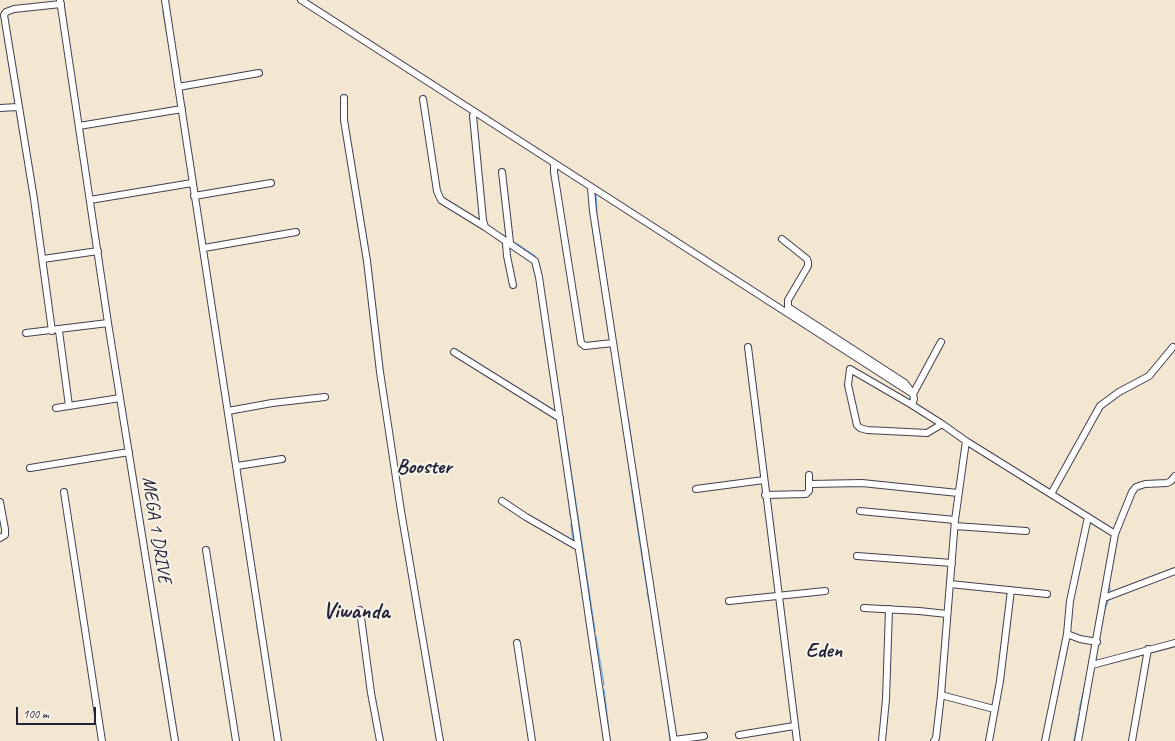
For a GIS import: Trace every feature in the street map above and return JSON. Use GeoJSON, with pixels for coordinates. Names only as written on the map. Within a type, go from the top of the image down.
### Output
{"type":"FeatureCollection","features":[{"type":"Feature","properties":{"kind":"street"},"geometry":{"type":"LineString","coordinates":[[165,0],[278,741]]}},
{"type":"Feature","properties":{"kind":"street"},"geometry":{"type":"LineString","coordinates":[[301,0],[913,394]]}},
{"type":"Feature","properties":{"kind":"street"},"geometry":{"type":"LineString","coordinates":[[60,2],[14,9],[6,12],[4,15],[42,258],[69,406]]}},
{"type":"Feature","properties":{"kind":"street","name":"MEGA 1 DRIVE"},"geometry":{"type":"LineString","coordinates":[[60,2],[108,323],[175,741]]}},
{"type":"Feature","properties":{"kind":"street"},"geometry":{"type":"LineString","coordinates":[[178,88],[259,73]]}},
{"type":"Feature","properties":{"kind":"street"},"geometry":{"type":"LineString","coordinates":[[344,98],[344,120],[366,254],[380,372],[401,510],[440,741]]}},
{"type":"Feature","properties":{"kind":"street"},"geometry":{"type":"LineString","coordinates":[[423,99],[437,191],[441,200],[510,242],[535,261],[560,418],[607,741]]}},
{"type":"Feature","properties":{"kind":"street"},"geometry":{"type":"LineString","coordinates":[[0,108],[18,107]]}},
{"type":"Feature","properties":{"kind":"street"},"geometry":{"type":"LineString","coordinates":[[79,126],[182,109]]}},
{"type":"Feature","properties":{"kind":"street"},"geometry":{"type":"LineString","coordinates":[[473,116],[483,220],[486,227]]}},
{"type":"Feature","properties":{"kind":"street"},"geometry":{"type":"LineString","coordinates":[[554,164],[581,343],[585,346],[613,343]]}},
{"type":"Feature","properties":{"kind":"street"},"geometry":{"type":"LineString","coordinates":[[502,172],[510,242]]}},
{"type":"Feature","properties":{"kind":"street"},"geometry":{"type":"LineString","coordinates":[[90,200],[192,183]]}},
{"type":"Feature","properties":{"kind":"street"},"geometry":{"type":"LineString","coordinates":[[194,196],[271,183]]}},
{"type":"Feature","properties":{"kind":"street"},"geometry":{"type":"LineString","coordinates":[[592,188],[613,343],[674,740],[704,736]]}},
{"type":"Feature","properties":{"kind":"street"},"geometry":{"type":"LineString","coordinates":[[204,248],[296,232]]}},
{"type":"Feature","properties":{"kind":"street"},"geometry":{"type":"LineString","coordinates":[[782,239],[807,259],[808,262],[808,266],[788,300],[788,307],[905,383],[913,394],[914,399],[912,405]]}},
{"type":"Feature","properties":{"kind":"street"},"geometry":{"type":"LineString","coordinates":[[510,242],[506,244],[513,285]]}},
{"type":"Feature","properties":{"kind":"street"},"geometry":{"type":"LineString","coordinates":[[42,258],[98,251]]}},
{"type":"Feature","properties":{"kind":"street"},"geometry":{"type":"LineString","coordinates":[[26,333],[55,331],[108,323]]}},
{"type":"Feature","properties":{"kind":"street"},"geometry":{"type":"LineString","coordinates":[[913,394],[941,342]]}},
{"type":"Feature","properties":{"kind":"street"},"geometry":{"type":"LineString","coordinates":[[748,347],[765,495],[797,741]]}},
{"type":"Feature","properties":{"kind":"street"},"geometry":{"type":"LineString","coordinates":[[1051,494],[1100,406],[1118,392],[1149,376],[1173,347]]}},
{"type":"Feature","properties":{"kind":"street"},"geometry":{"type":"LineString","coordinates":[[454,352],[560,418]]}},
{"type":"Feature","properties":{"kind":"street"},"geometry":{"type":"LineString","coordinates":[[942,424],[927,433],[866,430],[860,428],[857,424],[848,385],[850,369],[912,405],[942,424],[966,441],[1115,534]]}},
{"type":"Feature","properties":{"kind":"street"},"geometry":{"type":"LineString","coordinates":[[228,411],[272,403],[325,397]]}},
{"type":"Feature","properties":{"kind":"street"},"geometry":{"type":"LineString","coordinates":[[56,408],[120,398]]}},
{"type":"Feature","properties":{"kind":"street"},"geometry":{"type":"LineString","coordinates":[[934,741],[936,738],[941,695],[958,493],[966,441]]}},
{"type":"Feature","properties":{"kind":"street"},"geometry":{"type":"LineString","coordinates":[[30,468],[129,452]]}},
{"type":"Feature","properties":{"kind":"street"},"geometry":{"type":"LineString","coordinates":[[237,466],[282,459]]}},
{"type":"Feature","properties":{"kind":"street"},"geometry":{"type":"LineString","coordinates":[[765,495],[806,494],[810,491],[809,475]]}},
{"type":"Feature","properties":{"kind":"street"},"geometry":{"type":"LineString","coordinates":[[696,489],[764,480]]}},
{"type":"Feature","properties":{"kind":"street"},"geometry":{"type":"LineString","coordinates":[[1078,741],[1097,642],[1115,534],[1132,492],[1136,487],[1145,484],[1174,480]]}},
{"type":"Feature","properties":{"kind":"street"},"geometry":{"type":"LineString","coordinates":[[810,484],[862,483],[958,493]]}},
{"type":"Feature","properties":{"kind":"street"},"geometry":{"type":"LineString","coordinates":[[64,492],[102,741]]}},
{"type":"Feature","properties":{"kind":"street"},"geometry":{"type":"LineString","coordinates":[[502,501],[526,517],[578,547]]}},
{"type":"Feature","properties":{"kind":"street"},"geometry":{"type":"LineString","coordinates":[[0,502],[5,535],[0,538]]}},
{"type":"Feature","properties":{"kind":"street"},"geometry":{"type":"LineString","coordinates":[[860,510],[1026,532]]}},
{"type":"Feature","properties":{"kind":"street"},"geometry":{"type":"LineString","coordinates":[[1045,741],[1067,634],[1070,601],[1088,517]]}},
{"type":"Feature","properties":{"kind":"street"},"geometry":{"type":"LineString","coordinates":[[206,550],[236,741]]}},
{"type":"Feature","properties":{"kind":"street"},"geometry":{"type":"LineString","coordinates":[[857,556],[952,564]]}},
{"type":"Feature","properties":{"kind":"street"},"geometry":{"type":"LineString","coordinates":[[1104,598],[1175,571]]}},
{"type":"Feature","properties":{"kind":"street"},"geometry":{"type":"LineString","coordinates":[[950,584],[1047,594]]}},
{"type":"Feature","properties":{"kind":"street"},"geometry":{"type":"LineString","coordinates":[[989,741],[1000,682],[1011,590]]}},
{"type":"Feature","properties":{"kind":"street"},"geometry":{"type":"LineString","coordinates":[[729,601],[825,591]]}},
{"type":"Feature","properties":{"kind":"street"},"geometry":{"type":"LineString","coordinates":[[864,608],[947,614]]}},
{"type":"Feature","properties":{"kind":"street"},"geometry":{"type":"LineString","coordinates":[[882,741],[886,699],[889,609]]}},
{"type":"Feature","properties":{"kind":"street"},"geometry":{"type":"LineString","coordinates":[[360,610],[371,692],[380,741]]}},
{"type":"Feature","properties":{"kind":"street"},"geometry":{"type":"LineString","coordinates":[[1067,634],[1080,639],[1097,642]]}},
{"type":"Feature","properties":{"kind":"street"},"geometry":{"type":"LineString","coordinates":[[517,643],[532,741]]}},
{"type":"Feature","properties":{"kind":"street"},"geometry":{"type":"LineString","coordinates":[[1092,665],[1175,643]]}},
{"type":"Feature","properties":{"kind":"street"},"geometry":{"type":"LineString","coordinates":[[1132,741],[1148,649]]}},
{"type":"Feature","properties":{"kind":"street"},"geometry":{"type":"LineString","coordinates":[[941,695],[994,709]]}},
{"type":"Feature","properties":{"kind":"street"},"geometry":{"type":"LineString","coordinates":[[739,735],[794,726]]}},
{"type":"Feature","properties":{"kind":"waterway"},"geometry":{"type":"LineString","coordinates":[[163,12],[172,61]]}},
{"type":"Feature","properties":{"kind":"waterway"},"geometry":{"type":"LineString","coordinates":[[596,195],[597,219]]}},
{"type":"Feature","properties":{"kind":"waterway"},"geometry":{"type":"LineString","coordinates":[[593,232],[597,256]]}},
{"type":"Feature","properties":{"kind":"waterway"},"geometry":{"type":"LineString","coordinates":[[600,234],[602,252]]}},
{"type":"Feature","properties":{"kind":"waterway"},"geometry":{"type":"LineString","coordinates":[[503,235],[507,238]]}},
{"type":"Feature","properties":{"kind":"waterway"},"geometry":{"type":"LineString","coordinates":[[516,243],[535,256]]}},
{"type":"Feature","properties":{"kind":"waterway"},"geometry":{"type":"LineString","coordinates":[[604,263],[607,283]]}},
{"type":"Feature","properties":{"kind":"waterway"},"geometry":{"type":"LineString","coordinates":[[598,265],[600,275]]}},
{"type":"Feature","properties":{"kind":"waterway"},"geometry":{"type":"LineString","coordinates":[[540,302],[546,348]]}},
{"type":"Feature","properties":{"kind":"waterway"},"geometry":{"type":"LineString","coordinates":[[605,306],[607,322]]}},
{"type":"Feature","properties":{"kind":"waterway"},"geometry":{"type":"LineString","coordinates":[[628,418],[632,444]]}},
{"type":"Feature","properties":{"kind":"waterway"},"geometry":{"type":"LineString","coordinates":[[557,419],[559,436]]}},
{"type":"Feature","properties":{"kind":"waterway"},"geometry":{"type":"LineString","coordinates":[[566,438],[595,631]]}},
{"type":"Feature","properties":{"kind":"waterway"},"geometry":{"type":"LineString","coordinates":[[629,465],[630,476]]}},
{"type":"Feature","properties":{"kind":"waterway"},"geometry":{"type":"LineString","coordinates":[[631,480],[631,485]]}},
{"type":"Feature","properties":{"kind":"waterway"},"geometry":{"type":"LineString","coordinates":[[632,491],[647,589]]}},
{"type":"Feature","properties":{"kind":"waterway"},"geometry":{"type":"LineString","coordinates":[[569,500],[570,515]]}},
{"type":"Feature","properties":{"kind":"waterway"},"geometry":{"type":"LineString","coordinates":[[571,524],[573,540]]}},
{"type":"Feature","properties":{"kind":"waterway"},"geometry":{"type":"LineString","coordinates":[[1114,555],[1115,551]]}},
{"type":"Feature","properties":{"kind":"waterway"},"geometry":{"type":"LineString","coordinates":[[1109,583],[1110,591]]}},
{"type":"Feature","properties":{"kind":"waterway"},"geometry":{"type":"LineString","coordinates":[[647,592],[651,610]]}},
{"type":"Feature","properties":{"kind":"waterway"},"geometry":{"type":"LineString","coordinates":[[1104,611],[1109,599]]}},
{"type":"Feature","properties":{"kind":"waterway"},"geometry":{"type":"LineString","coordinates":[[652,615],[656,643]]}},
{"type":"Feature","properties":{"kind":"waterway"},"geometry":{"type":"LineString","coordinates":[[586,620],[587,628]]}},
{"type":"Feature","properties":{"kind":"waterway"},"geometry":{"type":"LineString","coordinates":[[257,626],[259,637]]}},
{"type":"Feature","properties":{"kind":"waterway"},"geometry":{"type":"LineString","coordinates":[[588,633],[590,644]]}},
{"type":"Feature","properties":{"kind":"waterway"},"geometry":{"type":"LineString","coordinates":[[596,637],[604,685]]}},
{"type":"Feature","properties":{"kind":"waterway"},"geometry":{"type":"LineString","coordinates":[[162,639],[167,669]]}},
{"type":"Feature","properties":{"kind":"waterway"},"geometry":{"type":"LineString","coordinates":[[663,652],[676,735]]}},
{"type":"Feature","properties":{"kind":"waterway"},"geometry":{"type":"LineString","coordinates":[[168,674],[171,698]]}},
{"type":"Feature","properties":{"kind":"waterway"},"geometry":{"type":"LineString","coordinates":[[1079,710],[1087,677]]}},
{"type":"Feature","properties":{"kind":"waterway"},"geometry":{"type":"LineString","coordinates":[[604,690],[610,741]]}},
{"type":"Feature","properties":{"kind":"waterway"},"geometry":{"type":"LineString","coordinates":[[1074,741],[1079,714]]}},
{"type":"Feature","properties":{"kind":"waterway"},"geometry":{"type":"LineString","coordinates":[[668,722],[670,741]]}},
{"type":"Feature","properties":{"kind":"district","name":"Booster"},"geometry":{"type":"Point","coordinates":[424,467]}},
{"type":"Feature","properties":{"kind":"district","name":"Viwanda"},"geometry":{"type":"Point","coordinates":[356,612]}},
{"type":"Feature","properties":{"kind":"district","name":"Eden"},"geometry":{"type":"Point","coordinates":[824,651]}}]}
